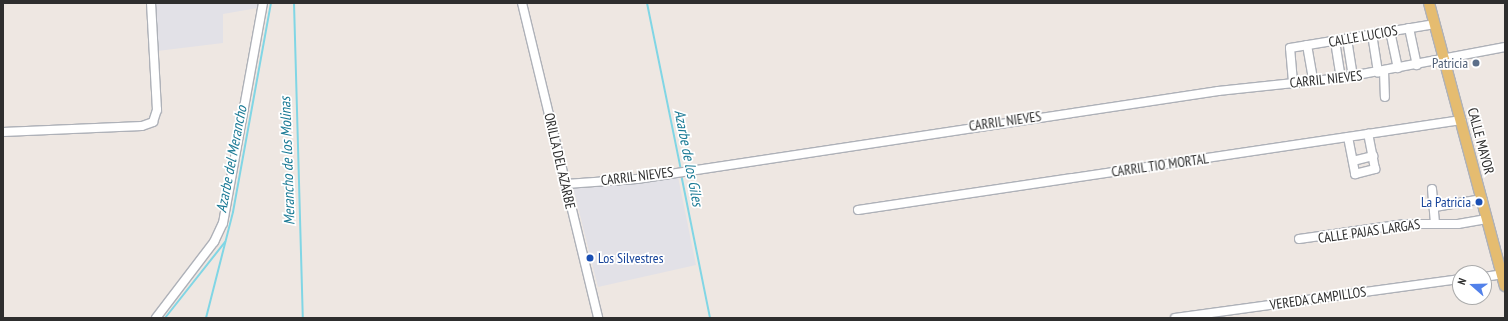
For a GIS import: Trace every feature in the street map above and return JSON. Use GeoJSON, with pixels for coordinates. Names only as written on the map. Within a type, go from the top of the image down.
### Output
{"type":"FeatureCollection","features":[{"type":"Feature","properties":{"kind":"main road","name":"CALLE MAYOR"},"geometry":{"type":"LineString","coordinates":[[1429,3],[1487,219],[1501,255],[1502,274],[1505,286]]}},
{"type":"Feature","properties":{"kind":"street"},"geometry":{"type":"LineString","coordinates":[[3,132],[142,126],[153,122],[157,110],[151,3]]}},
{"type":"Feature","properties":{"kind":"street"},"geometry":{"type":"LineString","coordinates":[[156,318],[214,242],[223,223],[263,3]]}},
{"type":"Feature","properties":{"kind":"street","name":"ORILLA DEL AZARBE"},"geometry":{"type":"LineString","coordinates":[[522,3],[598,318]]}},
{"type":"Feature","properties":{"kind":"street","name":"CALLE LUCIOS"},"geometry":{"type":"LineString","coordinates":[[1293,82],[1290,48],[1435,24]]}},
{"type":"Feature","properties":{"kind":"street"},"geometry":{"type":"LineString","coordinates":[[1409,28],[1417,64]]}},
{"type":"Feature","properties":{"kind":"street"},"geometry":{"type":"LineString","coordinates":[[1390,31],[1398,68]]}},
{"type":"Feature","properties":{"kind":"street"},"geometry":{"type":"LineString","coordinates":[[1372,34],[1385,97]]}},
{"type":"Feature","properties":{"kind":"street"},"geometry":{"type":"LineString","coordinates":[[1347,39],[1353,76]]}},
{"type":"Feature","properties":{"kind":"street"},"geometry":{"type":"LineString","coordinates":[[1335,41],[1341,78]]}},
{"type":"Feature","properties":{"kind":"street"},"geometry":{"type":"LineString","coordinates":[[1307,45],[1313,80]]}},
{"type":"Feature","properties":{"kind":"street","name":"CARRIL NIEVES"},"geometry":{"type":"LineString","coordinates":[[566,184],[637,179],[957,128],[1293,82],[1341,78],[1381,72],[1444,58],[1505,47]]}},
{"type":"Feature","properties":{"kind":"street","name":"CARRIL TIO MORTAL"},"geometry":{"type":"LineString","coordinates":[[858,210],[1461,120]]}},
{"type":"Feature","properties":{"kind":"street"},"geometry":{"type":"LineString","coordinates":[[1348,137],[1356,174],[1375,169],[1368,134]]}},
{"type":"Feature","properties":{"kind":"street"},"geometry":{"type":"LineString","coordinates":[[1353,161],[1372,156]]}},
{"type":"Feature","properties":{"kind":"street"},"geometry":{"type":"LineString","coordinates":[[1432,189],[1435,207],[1435,223]]}},
{"type":"Feature","properties":{"kind":"street"},"geometry":{"type":"LineString","coordinates":[[1435,207],[1482,199]]}},
{"type":"Feature","properties":{"kind":"street","name":"CALLE PAJAS LARGAS"},"geometry":{"type":"LineString","coordinates":[[1299,240],[1435,223],[1458,224],[1487,219]]}},
{"type":"Feature","properties":{"kind":"street"},"geometry":{"type":"LineString","coordinates":[[1492,276],[1502,274]]}},
{"type":"Feature","properties":{"kind":"street","name":"VEREDA CAMPILLOS"},"geometry":{"type":"LineString","coordinates":[[1175,318],[1452,280]]}},
{"type":"Feature","properties":{"kind":"shaded area"},"geometry":{"type":"Polygon","coordinates":[[[147,3],[258,3],[257,8],[223,14],[223,43],[149,52],[147,3]]]}},
{"type":"Feature","properties":{"kind":"shaded area"},"geometry":{"type":"Polygon","coordinates":[[[678,177],[696,265],[598,287],[573,187],[678,177]]]}},
{"type":"Feature","properties":{"kind":"waterway","name":"Azarbe del Merancho"},"geometry":{"type":"LineString","coordinates":[[206,318],[233,212],[271,3]]}},
{"type":"Feature","properties":{"kind":"waterway","name":"Merancho de los Molinas"},"geometry":{"type":"LineString","coordinates":[[294,3],[303,318]]}},
{"type":"Feature","properties":{"kind":"waterway","name":"Azarbe de los Giles"},"geometry":{"type":"LineString","coordinates":[[647,3],[681,170]]}},
{"type":"Feature","properties":{"kind":"waterway","name":"Azarbe de los Giles"},"geometry":{"type":"LineString","coordinates":[[681,174],[710,318]]}},
{"type":"Feature","properties":{"kind":"waterway"},"geometry":{"type":"LineString","coordinates":[[165,318],[225,242]]}},
{"type":"Feature","properties":{"kind":"place","name":"Patricia"},"geometry":{"type":"Point","coordinates":[1476,63]}},
{"type":"Feature","properties":{"kind":"place","name":"La Patricia"},"geometry":{"type":"Point","coordinates":[1479,202]}},
{"type":"Feature","properties":{"kind":"place","name":"Los Silvestres"},"geometry":{"type":"Point","coordinates":[590,258]}}]}
